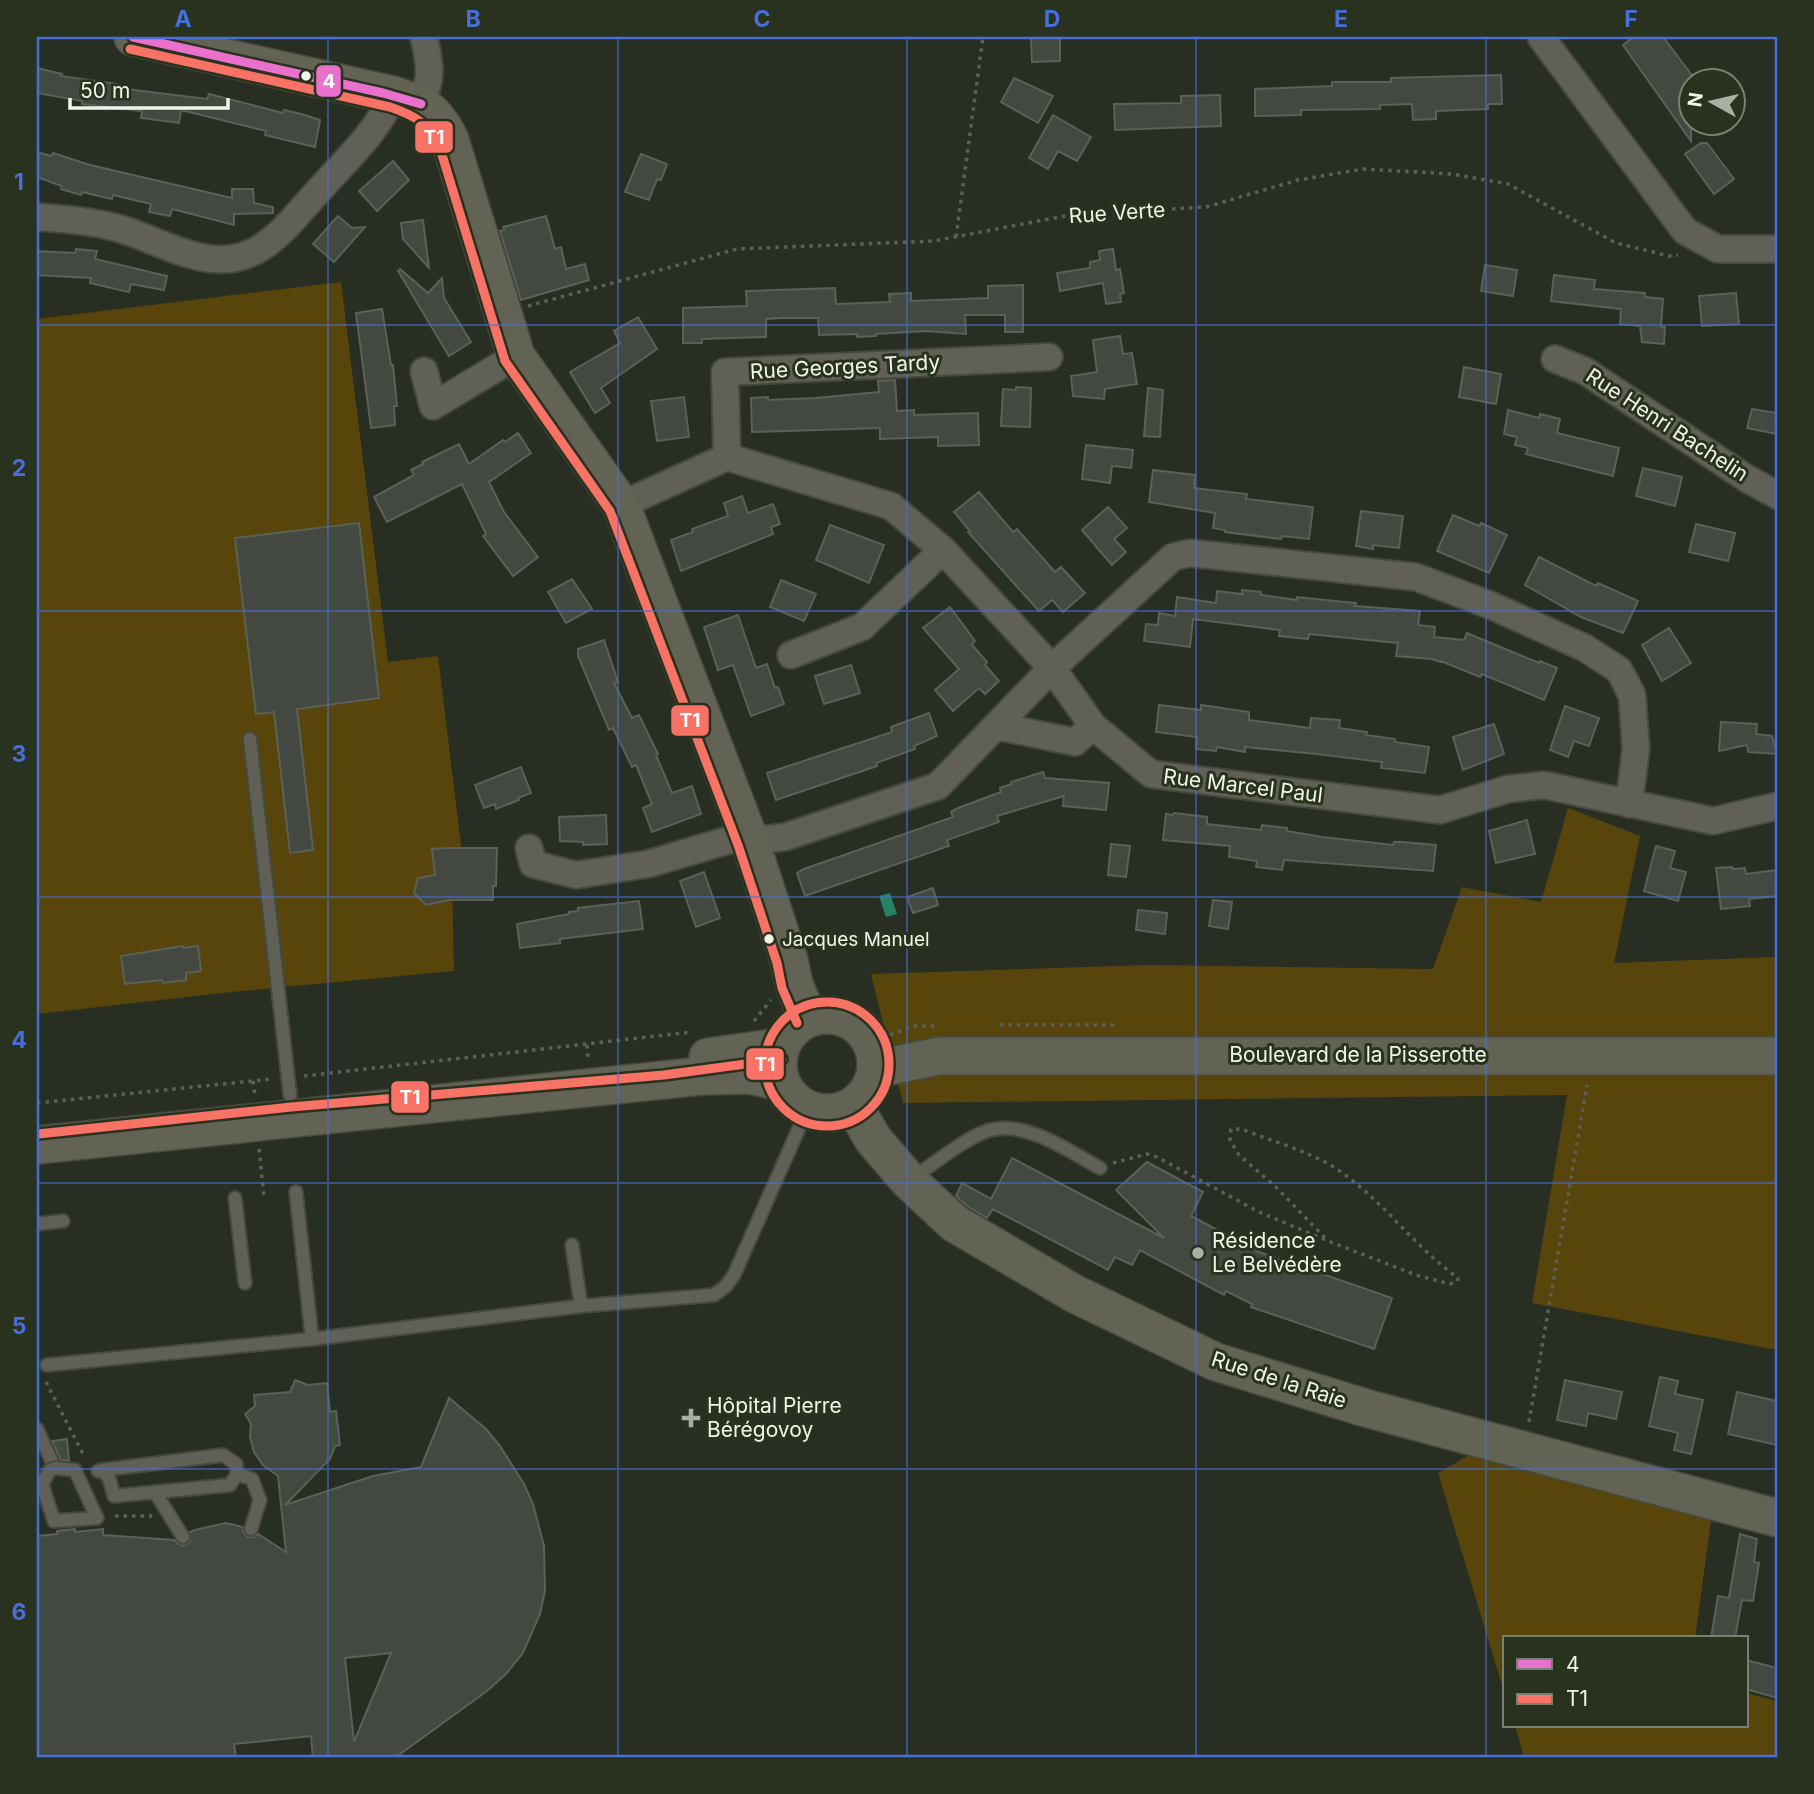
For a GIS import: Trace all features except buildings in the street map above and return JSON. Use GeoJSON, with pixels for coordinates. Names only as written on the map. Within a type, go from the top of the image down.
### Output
{"type":"FeatureCollection","features":[{"type":"Feature","properties":{"kind":"street"},"geometry":{"type":"LineString","coordinates":[[132,37],[407,99],[433,113],[450,140],[516,356],[621,505],[750,841],[789,960],[794,984],[808,1018]]}},
{"type":"Feature","properties":{"kind":"street"},"geometry":{"type":"LineString","coordinates":[[37,217],[79,220],[120,229],[206,260],[240,257],[262,248],[284,228],[377,125],[430,79],[424,37]]}},
{"type":"Feature","properties":{"kind":"street"},"geometry":{"type":"LineString","coordinates":[[1554,42],[1685,231],[1718,249],[1777,249]]}},
{"type":"Feature","properties":{"kind":"street"},"geometry":{"type":"LineString","coordinates":[[424,371],[433,406],[516,356]]}},
{"type":"Feature","properties":{"kind":"street","name":"Rue Georges Tardy"},"geometry":{"type":"LineString","coordinates":[[727,457],[725,372],[1049,357]]}},
{"type":"Feature","properties":{"kind":"street","name":"Rue Henri Bachelin"},"geometry":{"type":"LineString","coordinates":[[1555,359],[1585,371],[1746,478],[1777,495]]}},
{"type":"Feature","properties":{"kind":"street"},"geometry":{"type":"LineString","coordinates":[[621,505],[727,457]]}},
{"type":"Feature","properties":{"kind":"street","name":"Rue Marcel Paul"},"geometry":{"type":"LineString","coordinates":[[727,457],[891,506],[943,550],[1052,668],[1093,726],[1152,774],[1440,810],[1508,789],[1544,785],[1713,821],[1777,806]]}},
{"type":"Feature","properties":{"kind":"street"},"geometry":{"type":"LineString","coordinates":[[790,655],[862,627],[943,550]]}},
{"type":"Feature","properties":{"kind":"street"},"geometry":{"type":"LineString","coordinates":[[529,848],[533,864],[576,876],[648,864],[729,840],[750,841],[785,837],[938,786],[1052,668],[1173,557],[1190,554],[1416,576],[1585,649],[1619,670],[1632,695],[1636,749],[1629,804]]}},
{"type":"Feature","properties":{"kind":"street"},"geometry":{"type":"LineString","coordinates":[[996,726],[1075,741],[1093,726]]}},
{"type":"Feature","properties":{"kind":"street"},"geometry":{"type":"LineString","coordinates":[[826,1014],[845,1018],[860,1028],[874,1056],[869,1090],[854,1106],[831,1114],[807,1110],[790,1099],[780,1064],[791,1029],[808,1018],[826,1014]]}},
{"type":"Feature","properties":{"kind":"street","name":"Boulevard de la Pisserotte"},"geometry":{"type":"LineString","coordinates":[[874,1056],[1777,1056]]}},
{"type":"Feature","properties":{"kind":"street"},"geometry":{"type":"LineString","coordinates":[[37,1122],[288,1086],[663,1063],[780,1064]]}},
{"type":"Feature","properties":{"kind":"street"},"geometry":{"type":"LineString","coordinates":[[37,1145],[702,1076],[750,1075],[780,1064]]}},
{"type":"Feature","properties":{"kind":"street","name":"Rue de la Raie"},"geometry":{"type":"LineString","coordinates":[[854,1106],[873,1139],[908,1180],[954,1223],[1075,1294],[1216,1362],[1369,1409],[1777,1518]]}},
{"type":"Feature","properties":{"kind":"lane"},"geometry":{"type":"LineString","coordinates":[[250,739],[288,1086]]}},
{"type":"Feature","properties":{"kind":"lane"},"geometry":{"type":"LineString","coordinates":[[47,1365],[312,1339],[581,1306],[714,1294],[726,1286],[734,1275],[807,1110]]}},
{"type":"Feature","properties":{"kind":"lane"},"geometry":{"type":"LineString","coordinates":[[908,1180],[971,1139],[992,1130],[1018,1130],[1038,1135],[1100,1168]]}},
{"type":"Feature","properties":{"kind":"lane"},"geometry":{"type":"LineString","coordinates":[[296,1192],[312,1339]]}},
{"type":"Feature","properties":{"kind":"lane"},"geometry":{"type":"LineString","coordinates":[[235,1198],[245,1283]]}},
{"type":"Feature","properties":{"kind":"lane"},"geometry":{"type":"LineString","coordinates":[[37,1224],[63,1221]]}},
{"type":"Feature","properties":{"kind":"lane"},"geometry":{"type":"LineString","coordinates":[[572,1245],[581,1306]]}},
{"type":"Feature","properties":{"kind":"lane"},"geometry":{"type":"LineString","coordinates":[[37,1429],[52,1469]]}},
{"type":"Feature","properties":{"kind":"lane"},"geometry":{"type":"LineString","coordinates":[[37,1444],[52,1469]]}},
{"type":"Feature","properties":{"kind":"lane"},"geometry":{"type":"LineString","coordinates":[[223,1455],[236,1464],[237,1474],[230,1485],[114,1496],[109,1478],[100,1471],[223,1455]]}},
{"type":"Feature","properties":{"kind":"lane"},"geometry":{"type":"LineString","coordinates":[[52,1469],[75,1469],[97,1518],[54,1521],[42,1484],[52,1469]]}},
{"type":"Feature","properties":{"kind":"lane"},"geometry":{"type":"LineString","coordinates":[[237,1474],[252,1479],[260,1500],[251,1529]]}},
{"type":"Feature","properties":{"kind":"lane"},"geometry":{"type":"LineString","coordinates":[[155,1492],[183,1537]]}},
{"type":"Feature","properties":{"kind":"path"},"geometry":{"type":"LineString","coordinates":[[956,237],[983,37]]}},
{"type":"Feature","properties":{"kind":"path","name":"Rue Verte"},"geometry":{"type":"LineString","coordinates":[[504,314],[576,291],[737,249],[934,241],[1070,215],[1206,207],[1298,180],[1363,169],[1452,174],[1508,184],[1616,243],[1669,256],[1718,249]]}},
{"type":"Feature","properties":{"kind":"path"},"geometry":{"type":"LineString","coordinates":[[752,1024],[774,995],[794,984]]}},
{"type":"Feature","properties":{"kind":"path"},"geometry":{"type":"LineString","coordinates":[[37,1102],[288,1086],[695,1032]]}},
{"type":"Feature","properties":{"kind":"path"},"geometry":{"type":"LineString","coordinates":[[1525,1450],[1593,1055]]}},
{"type":"Feature","properties":{"kind":"path"},"geometry":{"type":"LineString","coordinates":[[1100,1168],[1147,1154],[1157,1157],[1259,1212],[1328,1241],[1416,1275],[1450,1284],[1457,1282],[1458,1278],[1437,1263],[1371,1196],[1331,1165],[1241,1129],[1231,1129],[1230,1140],[1239,1155],[1277,1188],[1328,1241]]}},
{"type":"Feature","properties":{"kind":"shaded area"},"geometry":{"type":"Polygon","coordinates":[[[341,282],[388,662],[438,656],[461,845],[452,881],[454,971],[37,1014],[37,319],[341,282]]]}},
{"type":"Feature","properties":{"kind":"shaded area"},"geometry":{"type":"Polygon","coordinates":[[[1568,808],[1640,836],[1614,963],[1777,957],[1777,1350],[1532,1303],[1567,1095],[903,1103],[871,974],[1150,965],[1433,969],[1462,887],[1541,902],[1568,808]]]}},
{"type":"Feature","properties":{"kind":"shaded area"},"geometry":{"type":"Polygon","coordinates":[[[890,893],[897,914],[886,917],[879,896],[890,893]]]}},
{"type":"Feature","properties":{"kind":"shaded area"},"geometry":{"type":"Polygon","coordinates":[[[1473,1453],[1712,1514],[1695,1636],[1503,1636],[1503,1689],[1438,1473],[1473,1453]]]}},
{"type":"Feature","properties":{"kind":"shaded area"},"geometry":{"type":"Polygon","coordinates":[[[1748,1694],[1777,1701],[1777,1757],[1524,1757],[1516,1728],[1748,1728],[1748,1694]]]}},
{"type":"Feature","properties":{"kind":"transit line","name":"4"},"geometry":{"type":"LineString","coordinates":[[133,37],[383,93],[421,104]]}},
{"type":"Feature","properties":{"kind":"transit line","name":"T1"},"geometry":{"type":"LineString","coordinates":[[130,49],[390,107],[419,120],[430,130],[439,145],[505,361],[610,511],[738,845],[777,963],[782,988],[797,1023]]}},
{"type":"Feature","properties":{"kind":"transit line","name":"T1"},"geometry":{"type":"LineString","coordinates":[[827,1002],[851,1007],[871,1020],[884,1040],[889,1064],[884,1088],[871,1108],[851,1121],[827,1126],[803,1121],[783,1108],[770,1088],[765,1064],[770,1040],[783,1020],[803,1007],[827,1002]]}},
{"type":"Feature","properties":{"kind":"transit line","name":"T1"},"geometry":{"type":"LineString","coordinates":[[38,1134],[291,1107],[664,1075],[782,1059]]}},
{"type":"Feature","properties":{"kind":"place","name":"Jacques Manuel"},"geometry":{"type":"Point","coordinates":[769,939]}},
{"type":"Feature","properties":{"kind":"place","name":"Résidence Le Belvédère"},"geometry":{"type":"Point","coordinates":[1198,1253]}},
{"type":"Feature","properties":{"kind":"place","name":"Hôpital Pierre Bérégovoy"},"geometry":{"type":"Point","coordinates":[691,1418]}}]}
